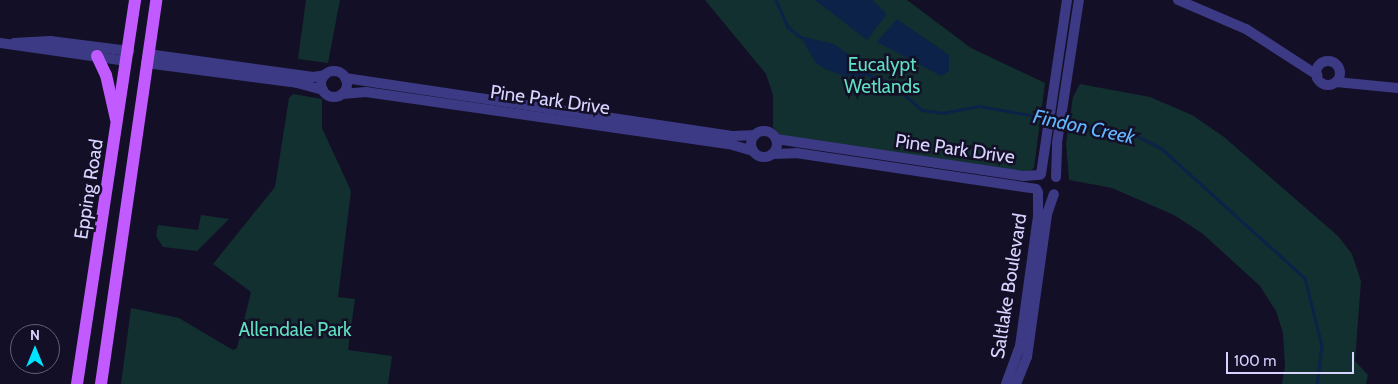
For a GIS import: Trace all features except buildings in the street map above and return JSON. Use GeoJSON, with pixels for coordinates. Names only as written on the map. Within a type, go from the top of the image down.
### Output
{"type":"FeatureCollection","features":[{"type":"Feature","properties":{"kind":"main road","name":"Epping Road"},"geometry":{"type":"LineString","coordinates":[[77,384],[118,127],[135,0]]}},
{"type":"Feature","properties":{"kind":"main road","name":"Epping Road"},"geometry":{"type":"LineString","coordinates":[[103,380],[156,0]]}},
{"type":"Feature","properties":{"kind":"main road"},"geometry":{"type":"LineString","coordinates":[[96,56],[106,75],[118,127]]}},
{"type":"Feature","properties":{"kind":"street"},"geometry":{"type":"LineString","coordinates":[[1060,96],[1067,0]]}},
{"type":"Feature","properties":{"kind":"street"},"geometry":{"type":"LineString","coordinates":[[1053,142],[1056,177],[1059,186],[1054,194],[1044,196],[1037,190],[1040,174],[1053,142],[1079,0]]}},
{"type":"Feature","properties":{"kind":"street"},"geometry":{"type":"LineString","coordinates":[[1178,0],[1225,18],[1317,75],[1323,84],[1336,82],[1398,88]]}},
{"type":"Feature","properties":{"kind":"street"},"geometry":{"type":"LineString","coordinates":[[3,44],[50,41],[128,56]]}},
{"type":"Feature","properties":{"kind":"street"},"geometry":{"type":"LineString","coordinates":[[3,44],[96,56],[128,56]]}},
{"type":"Feature","properties":{"kind":"street"},"geometry":{"type":"LineString","coordinates":[[147,58],[313,77],[336,71],[345,78],[342,94],[334,97],[323,90],[297,83],[147,58]]}},
{"type":"Feature","properties":{"kind":"street"},"geometry":{"type":"LineString","coordinates":[[1294,60],[1320,65],[1331,62],[1340,69],[1370,84]]}},
{"type":"Feature","properties":{"kind":"street"},"geometry":{"type":"LineString","coordinates":[[1317,75],[1320,65]]}},
{"type":"Feature","properties":{"kind":"street"},"geometry":{"type":"LineString","coordinates":[[1336,82],[1340,69]]}},
{"type":"Feature","properties":{"kind":"street"},"geometry":{"type":"LineString","coordinates":[[323,90],[325,75]]}},
{"type":"Feature","properties":{"kind":"street","name":"Pine Park Drive"},"geometry":{"type":"LineString","coordinates":[[345,78],[734,136],[755,135]]}},
{"type":"Feature","properties":{"kind":"street","name":"Pine Park Drive"},"geometry":{"type":"LineString","coordinates":[[342,94],[366,92],[729,144],[753,151]]}},
{"type":"Feature","properties":{"kind":"street"},"geometry":{"type":"LineString","coordinates":[[766,131],[776,139],[772,154],[760,157],[753,151],[755,135],[766,131]]}},
{"type":"Feature","properties":{"kind":"street","name":"Pine Park Drive"},"geometry":{"type":"LineString","coordinates":[[776,139],[1024,176],[1040,174]]}},
{"type":"Feature","properties":{"kind":"street","name":"Pine Park Drive"},"geometry":{"type":"LineString","coordinates":[[772,154],[796,153],[1037,190]]}},
{"type":"Feature","properties":{"kind":"street"},"geometry":{"type":"LineString","coordinates":[[1040,174],[1056,177]]}},
{"type":"Feature","properties":{"kind":"street","name":"Saltlake Boulevard"},"geometry":{"type":"LineString","coordinates":[[1006,384],[1020,346],[1038,216],[1037,190]]}},
{"type":"Feature","properties":{"kind":"street","name":"Saltlake Boulevard"},"geometry":{"type":"LineString","coordinates":[[1016,384],[1027,357],[1047,214],[1054,194]]}},
{"type":"Feature","properties":{"kind":"green space"},"geometry":{"type":"Polygon","coordinates":[[[306,0],[340,0],[328,63],[298,59],[306,0]]]}},
{"type":"Feature","properties":{"kind":"green space","name":"Eucalypt Wetlands"},"geometry":{"type":"Polygon","coordinates":[[[705,0],[907,0],[971,48],[1045,83],[1034,168],[1029,172],[781,136],[773,127],[773,95],[766,74],[705,0]]]}},
{"type":"Feature","properties":{"kind":"green space"},"geometry":{"type":"Polygon","coordinates":[[[1080,84],[1150,97],[1192,115],[1224,137],[1338,236],[1352,254],[1361,281],[1355,361],[1368,375],[1366,384],[1282,384],[1285,366],[1283,333],[1276,311],[1260,286],[1203,234],[1174,215],[1112,188],[1069,180],[1066,144],[1073,97],[1080,84]]]}},
{"type":"Feature","properties":{"kind":"green space","name":"Allendale Park"},"geometry":{"type":"Polygon","coordinates":[[[293,94],[322,99],[322,128],[351,191],[338,297],[355,299],[348,350],[392,356],[388,384],[121,384],[131,308],[179,318],[233,350],[237,348],[251,292],[213,264],[275,187],[289,98],[293,94]]]}},
{"type":"Feature","properties":{"kind":"green space"},"geometry":{"type":"Polygon","coordinates":[[[201,215],[229,219],[197,251],[163,247],[156,236],[158,225],[198,230],[201,215]]]}},
{"type":"Feature","properties":{"kind":"water"},"geometry":{"type":"Polygon","coordinates":[[[815,0],[872,0],[887,14],[867,40],[815,0]]]}},
{"type":"Feature","properties":{"kind":"water"},"geometry":{"type":"Polygon","coordinates":[[[897,19],[949,55],[949,71],[941,76],[877,42],[897,19]]]}},
{"type":"Feature","properties":{"kind":"water"},"geometry":{"type":"Polygon","coordinates":[[[800,36],[834,44],[848,54],[865,73],[864,77],[844,76],[825,69],[816,63],[800,36]]]}},
{"type":"Feature","properties":{"kind":"waterway","name":"Findon Creek"},"geometry":{"type":"LineString","coordinates":[[776,0],[788,27],[801,37]]}},
{"type":"Feature","properties":{"kind":"waterway","name":"Findon Creek"},"geometry":{"type":"LineString","coordinates":[[864,73],[891,83],[922,110],[943,113],[979,106],[1047,118]]}},
{"type":"Feature","properties":{"kind":"waterway","name":"Findon Creek"},"geometry":{"type":"LineString","coordinates":[[1062,121],[1137,136],[1161,148],[1305,278],[1322,346],[1317,384]]}}]}
